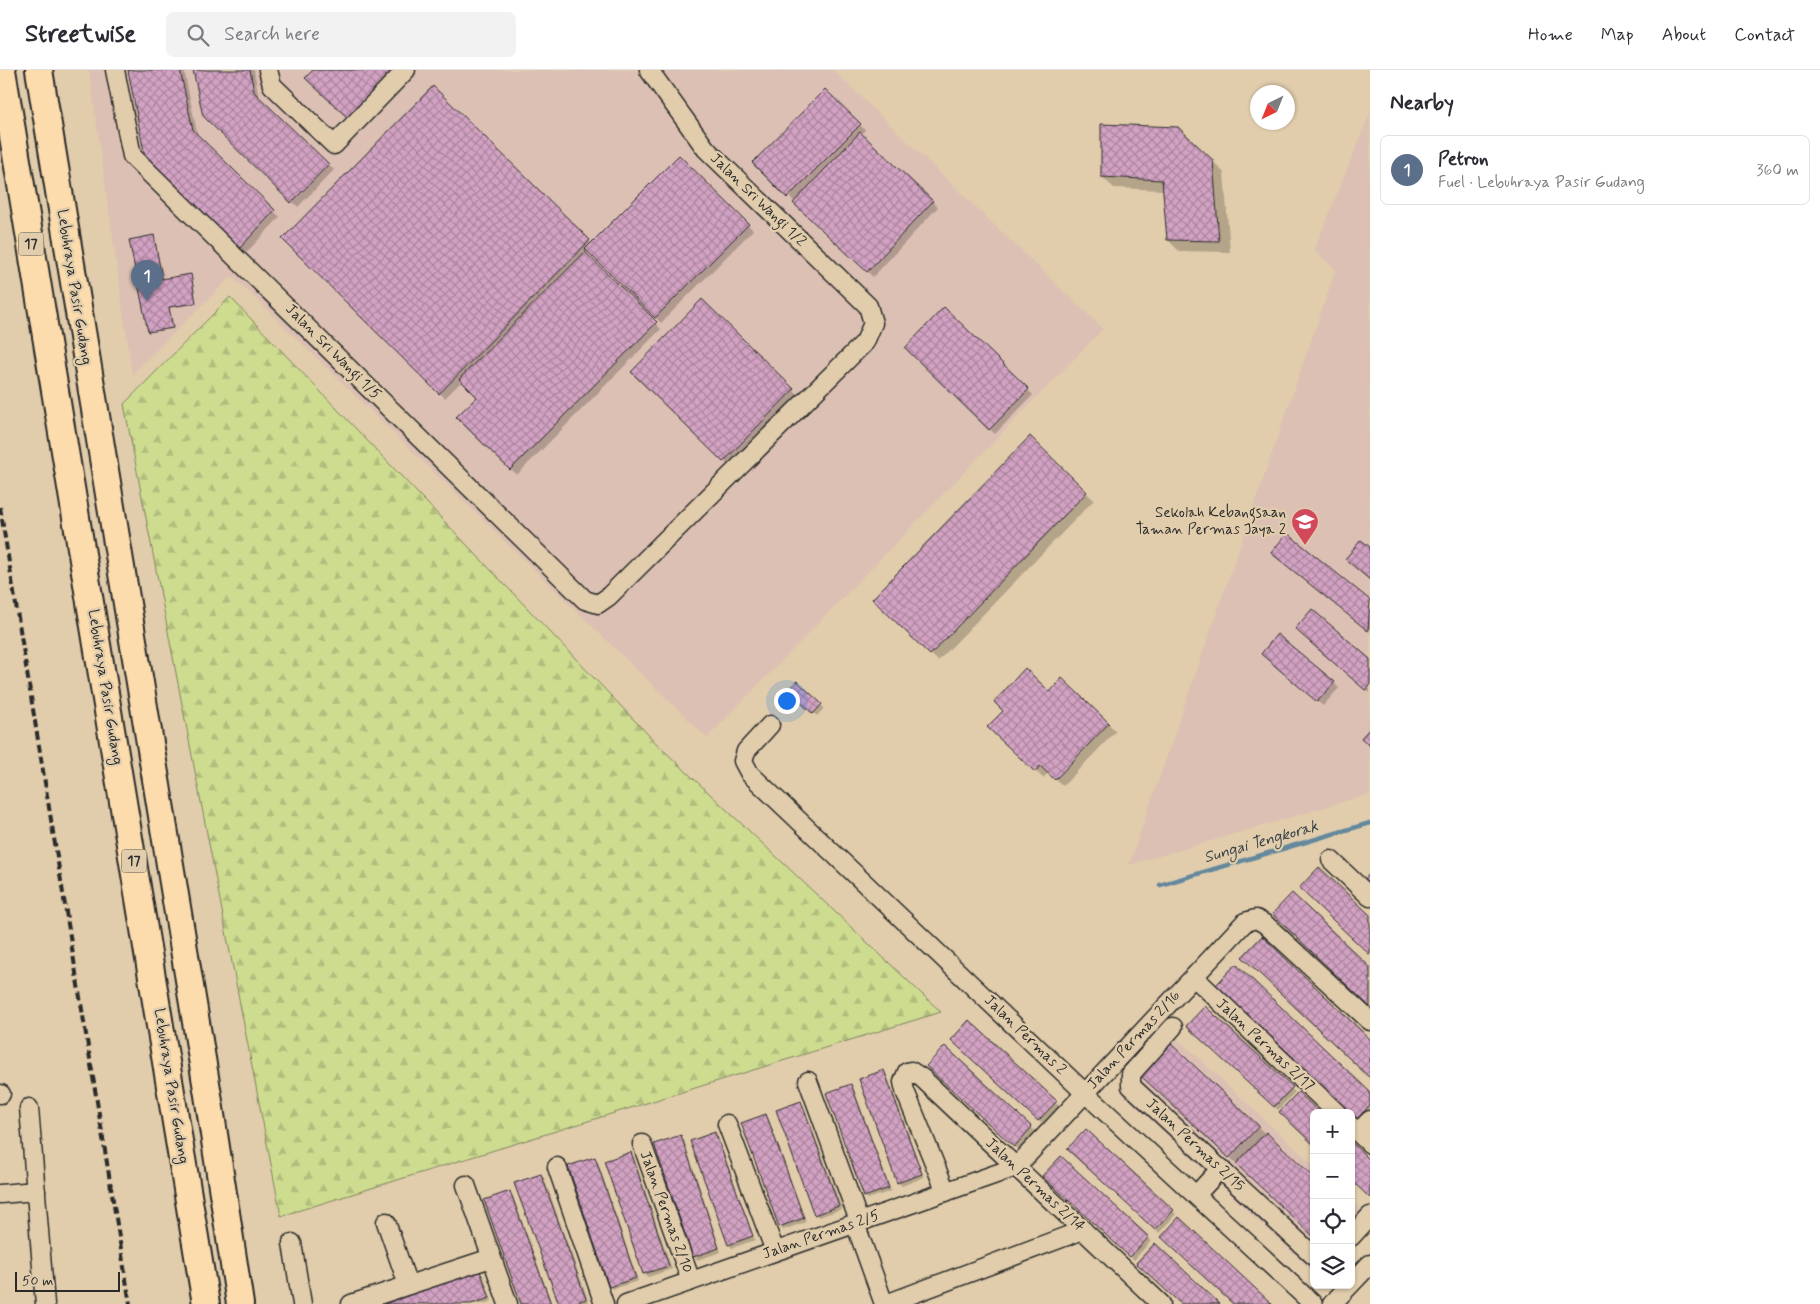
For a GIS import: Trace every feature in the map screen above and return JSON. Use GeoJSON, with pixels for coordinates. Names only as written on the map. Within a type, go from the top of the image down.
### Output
{"type":"FeatureCollection","features":[{"type":"Feature","properties":{"kind":"highway","name":"Lebuhraya Pasir Gudang"},"geometry":{"type":"LineString","coordinates":[[2,70],[206,1304]]}},
{"type":"Feature","properties":{"kind":"highway","name":"Lebuhraya Pasir Gudang"},"geometry":{"type":"LineString","coordinates":[[39,70],[207,1086],[240,1304]]}},
{"type":"Feature","properties":{"kind":"street","name":"Jalan Sri Wangi 1/5"},"geometry":{"type":"LineString","coordinates":[[115,70],[132,156],[585,600],[598,604],[608,598],[865,342],[873,323]]}},
{"type":"Feature","properties":{"kind":"street"},"geometry":{"type":"LineString","coordinates":[[268,70],[272,85],[334,146],[406,70]]}},
{"type":"Feature","properties":{"kind":"street","name":"Jalan Sri Wangi 1/2"},"geometry":{"type":"LineString","coordinates":[[648,70],[706,149],[868,306],[873,323]]}},
{"type":"Feature","properties":{"kind":"street","name":"Jalan Permas 2"},"geometry":{"type":"LineString","coordinates":[[770,725],[746,751],[743,761],[750,774],[1085,1093],[1313,1304]]}},
{"type":"Feature","properties":{"kind":"street"},"geometry":{"type":"LineString","coordinates":[[1331,860],[1370,897]]}},
{"type":"Feature","properties":{"kind":"street","name":"Jalan Permas 2/16"},"geometry":{"type":"LineString","coordinates":[[1016,1167],[1245,922],[1256,919],[1265,924],[1370,1021]]}},
{"type":"Feature","properties":{"kind":"street","name":"Jalan Permas 2/17"},"geometry":{"type":"LineString","coordinates":[[1194,977],[1333,1109]]}},
{"type":"Feature","properties":{"kind":"street","name":"Jalan Permas 2/15"},"geometry":{"type":"LineString","coordinates":[[1173,1027],[1131,1074],[1131,1086],[1310,1252]]}},
{"type":"Feature","properties":{"kind":"street","name":"Jalan Permas 2/14"},"geometry":{"type":"LineString","coordinates":[[946,1192],[906,1091],[903,1082],[906,1072],[911,1071],[922,1078],[1083,1230],[1157,1303]]}},
{"type":"Feature","properties":{"kind":"street"},"geometry":{"type":"LineString","coordinates":[[808,1081],[885,1304],[1083,1230]]}},
{"type":"Feature","properties":{"kind":"street"},"geometry":{"type":"LineString","coordinates":[[29,1108],[45,1304]]}},
{"type":"Feature","properties":{"kind":"street"},"geometry":{"type":"LineString","coordinates":[[727,1124],[775,1251]]}},
{"type":"Feature","properties":{"kind":"street","name":"Jalan Permas 2/10"},"geometry":{"type":"LineString","coordinates":[[642,1144],[691,1281]]}},
{"type":"Feature","properties":{"kind":"street"},"geometry":{"type":"LineString","coordinates":[[556,1167],[604,1304]]}},
{"type":"Feature","properties":{"kind":"street","name":"Jalan Permas 2/5"},"geometry":{"type":"LineString","coordinates":[[626,1304],[1016,1167]]}},
{"type":"Feature","properties":{"kind":"street"},"geometry":{"type":"LineString","coordinates":[[1196,1195],[1221,1168]]}},
{"type":"Feature","properties":{"kind":"street"},"geometry":{"type":"LineString","coordinates":[[466,1185],[508,1304]]}},
{"type":"Feature","properties":{"kind":"street"},"geometry":{"type":"LineString","coordinates":[[0,1194],[36,1191]]}},
{"type":"Feature","properties":{"kind":"street"},"geometry":{"type":"LineString","coordinates":[[1355,1233],[1370,1216]]}},
{"type":"Feature","properties":{"kind":"street"},"geometry":{"type":"LineString","coordinates":[[386,1222],[408,1285]]}},
{"type":"Feature","properties":{"kind":"street"},"geometry":{"type":"LineString","coordinates":[[292,1243],[302,1304]]}},
{"type":"Feature","properties":{"kind":"street"},"geometry":{"type":"LineString","coordinates":[[351,1304],[491,1258]]}},
{"type":"Feature","properties":{"kind":"street"},"geometry":{"type":"LineString","coordinates":[[1355,1281],[1370,1264]]}},
{"type":"Feature","properties":{"kind":"street"},"geometry":{"type":"LineString","coordinates":[[1332,1304],[1347,1289]]}},
{"type":"Feature","properties":{"kind":"shaded area"},"geometry":{"type":"Polygon","coordinates":[[[89,70],[833,70],[1103,329],[707,738],[232,276],[132,374],[89,70]]]}},
{"type":"Feature","properties":{"kind":"shaded area","name":"Sekolah Kebangsaan Taman Permas Jaya 2"},"geometry":{"type":"Polygon","coordinates":[[[1370,113],[1370,794],[1129,865],[1336,269],[1314,250],[1370,113]]]}},
{"type":"Feature","properties":{"kind":"shaded area"},"geometry":{"type":"Polygon","coordinates":[[[1174,1035],[1310,1162],[1310,1269],[1121,1092],[1174,1035]]]}},
{"type":"Feature","properties":{"kind":"shaded area"},"geometry":{"type":"Polygon","coordinates":[[[1355,1204],[1366,1214],[1355,1226],[1355,1204]]]}},
{"type":"Feature","properties":{"kind":"green space"},"geometry":{"type":"Polygon","coordinates":[[[230,297],[658,745],[941,1012],[281,1216],[124,404],[230,297]]]}},
{"type":"Feature","properties":{"kind":"building"},"geometry":{"type":"Polygon","coordinates":[[[128,70],[180,70],[193,130],[275,210],[239,249],[145,157],[128,70]]]}},
{"type":"Feature","properties":{"kind":"building"},"geometry":{"type":"Polygon","coordinates":[[[193,70],[250,70],[254,92],[329,164],[291,203],[203,116],[193,70]]]}},
{"type":"Feature","properties":{"kind":"building"},"geometry":{"type":"Polygon","coordinates":[[[313,70],[392,70],[348,118],[305,78],[313,70]]]}},
{"type":"Feature","properties":{"kind":"building"},"geometry":{"type":"Polygon","coordinates":[[[433,86],[590,240],[439,394],[282,239],[433,86]]]}},
{"type":"Feature","properties":{"kind":"building"},"geometry":{"type":"Polygon","coordinates":[[[825,89],[861,124],[787,198],[752,163],[825,89]]]}},
{"type":"Feature","properties":{"kind":"building"},"geometry":{"type":"Polygon","coordinates":[[[1101,124],[1178,127],[1213,160],[1219,241],[1167,240],[1162,180],[1101,177],[1101,124]]]}},
{"type":"Feature","properties":{"kind":"building"},"geometry":{"type":"Polygon","coordinates":[[[860,132],[933,201],[867,272],[793,203],[860,132]]]}},
{"type":"Feature","properties":{"kind":"building"},"geometry":{"type":"Polygon","coordinates":[[[679,155],[749,224],[655,318],[585,249],[679,155]]]}},
{"type":"Feature","properties":{"kind":"building"},"geometry":{"type":"Polygon","coordinates":[[[154,235],[162,279],[191,274],[196,303],[169,307],[173,328],[148,332],[129,240],[154,235]]]}},
{"type":"Feature","properties":{"kind":"building"},"geometry":{"type":"Polygon","coordinates":[[[585,252],[657,322],[510,470],[456,417],[477,397],[459,379],[585,252]]]}},
{"type":"Feature","properties":{"kind":"building"},"geometry":{"type":"Polygon","coordinates":[[[702,299],[794,389],[723,462],[631,372],[702,299]]]}},
{"type":"Feature","properties":{"kind":"building"},"geometry":{"type":"Polygon","coordinates":[[[944,307],[1029,389],[989,430],[905,348],[944,307]]]}},
{"type":"Feature","properties":{"kind":"building"},"geometry":{"type":"Polygon","coordinates":[[[1030,436],[1087,492],[930,655],[872,599],[1030,436]]]}},
{"type":"Feature","properties":{"kind":"building"},"geometry":{"type":"Polygon","coordinates":[[[1287,533],[1370,600],[1368,631],[1271,553],[1287,533]]]}},
{"type":"Feature","properties":{"kind":"building"},"geometry":{"type":"Polygon","coordinates":[[[1361,540],[1370,547],[1370,580],[1345,559],[1361,540]]]}},
{"type":"Feature","properties":{"kind":"building"},"geometry":{"type":"Polygon","coordinates":[[[1312,609],[1370,659],[1370,684],[1365,690],[1295,629],[1312,609]]]}},
{"type":"Feature","properties":{"kind":"building"},"geometry":{"type":"Polygon","coordinates":[[[1277,634],[1335,682],[1317,702],[1261,654],[1277,634]]]}},
{"type":"Feature","properties":{"kind":"building"},"geometry":{"type":"Polygon","coordinates":[[[1025,668],[1050,692],[1062,678],[1109,723],[1055,780],[1040,766],[1035,772],[987,727],[1003,711],[994,702],[1025,668]]]}},
{"type":"Feature","properties":{"kind":"building"},"geometry":{"type":"Polygon","coordinates":[[[797,681],[822,704],[813,714],[787,690],[797,681]]]}},
{"type":"Feature","properties":{"kind":"building"},"geometry":{"type":"Polygon","coordinates":[[[1370,728],[1370,746],[1361,738],[1370,728]]]}},
{"type":"Feature","properties":{"kind":"building"},"geometry":{"type":"Polygon","coordinates":[[[1319,867],[1370,915],[1370,955],[1299,888],[1319,867]]]}},
{"type":"Feature","properties":{"kind":"building"},"geometry":{"type":"Polygon","coordinates":[[[1370,873],[1370,883],[1365,879],[1370,873]]]}},
{"type":"Feature","properties":{"kind":"building"},"geometry":{"type":"Polygon","coordinates":[[[1292,893],[1370,967],[1370,1007],[1272,914],[1292,893]]]}},
{"type":"Feature","properties":{"kind":"building"},"geometry":{"type":"Polygon","coordinates":[[[1262,936],[1370,1039],[1370,1078],[1242,957],[1262,936]]]}},
{"type":"Feature","properties":{"kind":"building"},"geometry":{"type":"Polygon","coordinates":[[[1236,964],[1370,1092],[1370,1105],[1357,1119],[1355,1117],[1355,1109],[1346,1109],[1216,985],[1236,964]]]}},
{"type":"Feature","properties":{"kind":"building"},"geometry":{"type":"Polygon","coordinates":[[[1205,1006],[1293,1087],[1274,1107],[1186,1026],[1205,1006]]]}},
{"type":"Feature","properties":{"kind":"building"},"geometry":{"type":"Polygon","coordinates":[[[969,1020],[1057,1101],[1038,1121],[951,1040],[969,1020]]]}},
{"type":"Feature","properties":{"kind":"building"},"geometry":{"type":"Polygon","coordinates":[[[1171,1044],[1259,1126],[1229,1158],[1141,1076],[1171,1044]]]}},
{"type":"Feature","properties":{"kind":"building"},"geometry":{"type":"Polygon","coordinates":[[[945,1046],[1032,1127],[1014,1147],[926,1066],[945,1046]]]}},
{"type":"Feature","properties":{"kind":"building"},"geometry":{"type":"Polygon","coordinates":[[[884,1070],[922,1174],[897,1183],[859,1079],[884,1070]]]}},
{"type":"Feature","properties":{"kind":"building"},"geometry":{"type":"Polygon","coordinates":[[[851,1084],[889,1188],[864,1197],[826,1093],[851,1084]]]}},
{"type":"Feature","properties":{"kind":"building"},"geometry":{"type":"Polygon","coordinates":[[[1298,1092],[1316,1109],[1310,1109],[1310,1141],[1279,1112],[1298,1092]]]}},
{"type":"Feature","properties":{"kind":"building"},"geometry":{"type":"Polygon","coordinates":[[[801,1101],[839,1206],[814,1215],[776,1110],[801,1101]]]}},
{"type":"Feature","properties":{"kind":"building"},"geometry":{"type":"Polygon","coordinates":[[[766,1114],[804,1218],[779,1227],[741,1123],[766,1114]]]}},
{"type":"Feature","properties":{"kind":"building"},"geometry":{"type":"Polygon","coordinates":[[[1086,1129],[1174,1210],[1155,1230],[1067,1149],[1086,1129]]]}},
{"type":"Feature","properties":{"kind":"building"},"geometry":{"type":"Polygon","coordinates":[[[715,1132],[753,1236],[728,1245],[690,1141],[715,1132]]]}},
{"type":"Feature","properties":{"kind":"building"},"geometry":{"type":"Polygon","coordinates":[[[1266,1132],[1310,1173],[1310,1233],[1236,1164],[1266,1132]]]}},
{"type":"Feature","properties":{"kind":"building"},"geometry":{"type":"Polygon","coordinates":[[[681,1135],[719,1248],[693,1257],[654,1144],[681,1135]]]}},
{"type":"Feature","properties":{"kind":"building"},"geometry":{"type":"Polygon","coordinates":[[[1355,1146],[1370,1160],[1370,1198],[1355,1184],[1355,1146]]]}},
{"type":"Feature","properties":{"kind":"building"},"geometry":{"type":"Polygon","coordinates":[[[631,1152],[669,1266],[643,1274],[604,1161],[631,1152]]]}},
{"type":"Feature","properties":{"kind":"building"},"geometry":{"type":"Polygon","coordinates":[[[1061,1156],[1149,1237],[1130,1257],[1042,1176],[1061,1156]]]}},
{"type":"Feature","properties":{"kind":"building"},"geometry":{"type":"Polygon","coordinates":[[[595,1157],[636,1278],[609,1287],[568,1166],[595,1157]]]}},
{"type":"Feature","properties":{"kind":"building"},"geometry":{"type":"Polygon","coordinates":[[[541,1174],[586,1299],[571,1304],[559,1304],[514,1183],[541,1174]]]}},
{"type":"Feature","properties":{"kind":"building"},"geometry":{"type":"Polygon","coordinates":[[[510,1191],[551,1304],[521,1304],[484,1200],[510,1191]]]}},
{"type":"Feature","properties":{"kind":"building"},"geometry":{"type":"Polygon","coordinates":[[[1179,1217],[1272,1304],[1233,1304],[1161,1237],[1179,1217]]]}},
{"type":"Feature","properties":{"kind":"building"},"geometry":{"type":"Polygon","coordinates":[[[1155,1243],[1220,1304],[1181,1304],[1136,1263],[1155,1243]]]}},
{"type":"Feature","properties":{"kind":"building"},"geometry":{"type":"Polygon","coordinates":[[[480,1271],[490,1298],[471,1304],[384,1304],[480,1271]]]}},
{"type":"Feature","properties":{"kind":"waterway","name":"Sungai Tengkorak"},"geometry":{"type":"LineString","coordinates":[[1160,885],[1370,823]]}},
{"type":"Feature","properties":{"kind":"railway"},"geometry":{"type":"LineString","coordinates":[[0,507],[130,1304]]}},
{"type":"Feature","properties":{"kind":"place","name":"Petron"},"geometry":{"type":"Point","coordinates":[147,301]}},
{"type":"Feature","properties":{"kind":"place","name":"Sekolah Kebangsaan Taman Permas Jaya 2"},"geometry":{"type":"Point","coordinates":[1305,546]}}]}
